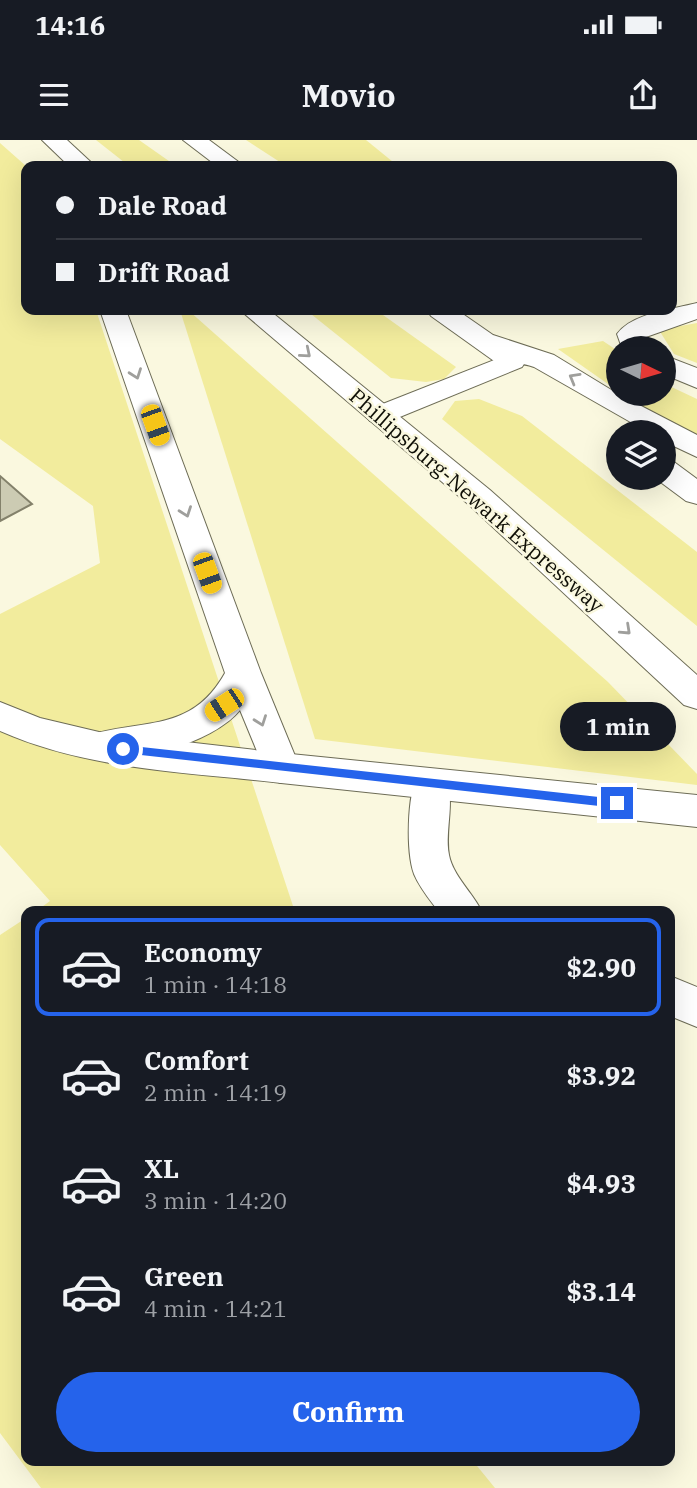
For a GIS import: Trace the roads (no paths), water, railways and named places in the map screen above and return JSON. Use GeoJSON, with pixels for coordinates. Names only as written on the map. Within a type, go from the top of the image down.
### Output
{"type":"FeatureCollection","features":[{"type":"Feature","properties":{"kind":"main road"},"geometry":{"type":"LineString","coordinates":[[194,140],[225,161]]}},
{"type":"Feature","properties":{"kind":"main road"},"geometry":{"type":"LineString","coordinates":[[55,150],[74,161]]}},
{"type":"Feature","properties":{"kind":"main road"},"geometry":{"type":"LineString","coordinates":[[632,336],[650,324],[697,311]]}},
{"type":"Feature","properties":{"kind":"main road"},"geometry":{"type":"LineString","coordinates":[[115,315],[243,673],[281,768]]}},
{"type":"Feature","properties":{"kind":"main road","name":"Phillipsburg-Newark Expressway"},"geometry":{"type":"LineString","coordinates":[[259,315],[479,497],[697,696]]}},
{"type":"Feature","properties":{"kind":"main road"},"geometry":{"type":"LineString","coordinates":[[447,315],[606,427]]}},
{"type":"Feature","properties":{"kind":"main road"},"geometry":{"type":"LineString","coordinates":[[485,341],[544,361],[697,448]]}},
{"type":"Feature","properties":{"kind":"main road"},"geometry":{"type":"LineString","coordinates":[[380,415],[512,361]]}},
{"type":"Feature","properties":{"kind":"main road"},"geometry":{"type":"LineString","coordinates":[[676,369],[697,379]]}},
{"type":"Feature","properties":{"kind":"main road"},"geometry":{"type":"LineString","coordinates":[[676,478],[697,494]]}},
{"type":"Feature","properties":{"kind":"main road"},"geometry":{"type":"LineString","coordinates":[[99,746],[162,737],[188,729],[224,705],[243,673]]}},
{"type":"Feature","properties":{"kind":"main road"},"geometry":{"type":"LineString","coordinates":[[0,716],[21,727],[99,746],[431,785],[697,811]]}},
{"type":"Feature","properties":{"kind":"main road"},"geometry":{"type":"LineString","coordinates":[[431,785],[429,852],[434,873],[458,906]]}},
{"type":"Feature","properties":{"kind":"main road"},"geometry":{"type":"LineString","coordinates":[[675,997],[697,1008]]}}]}
